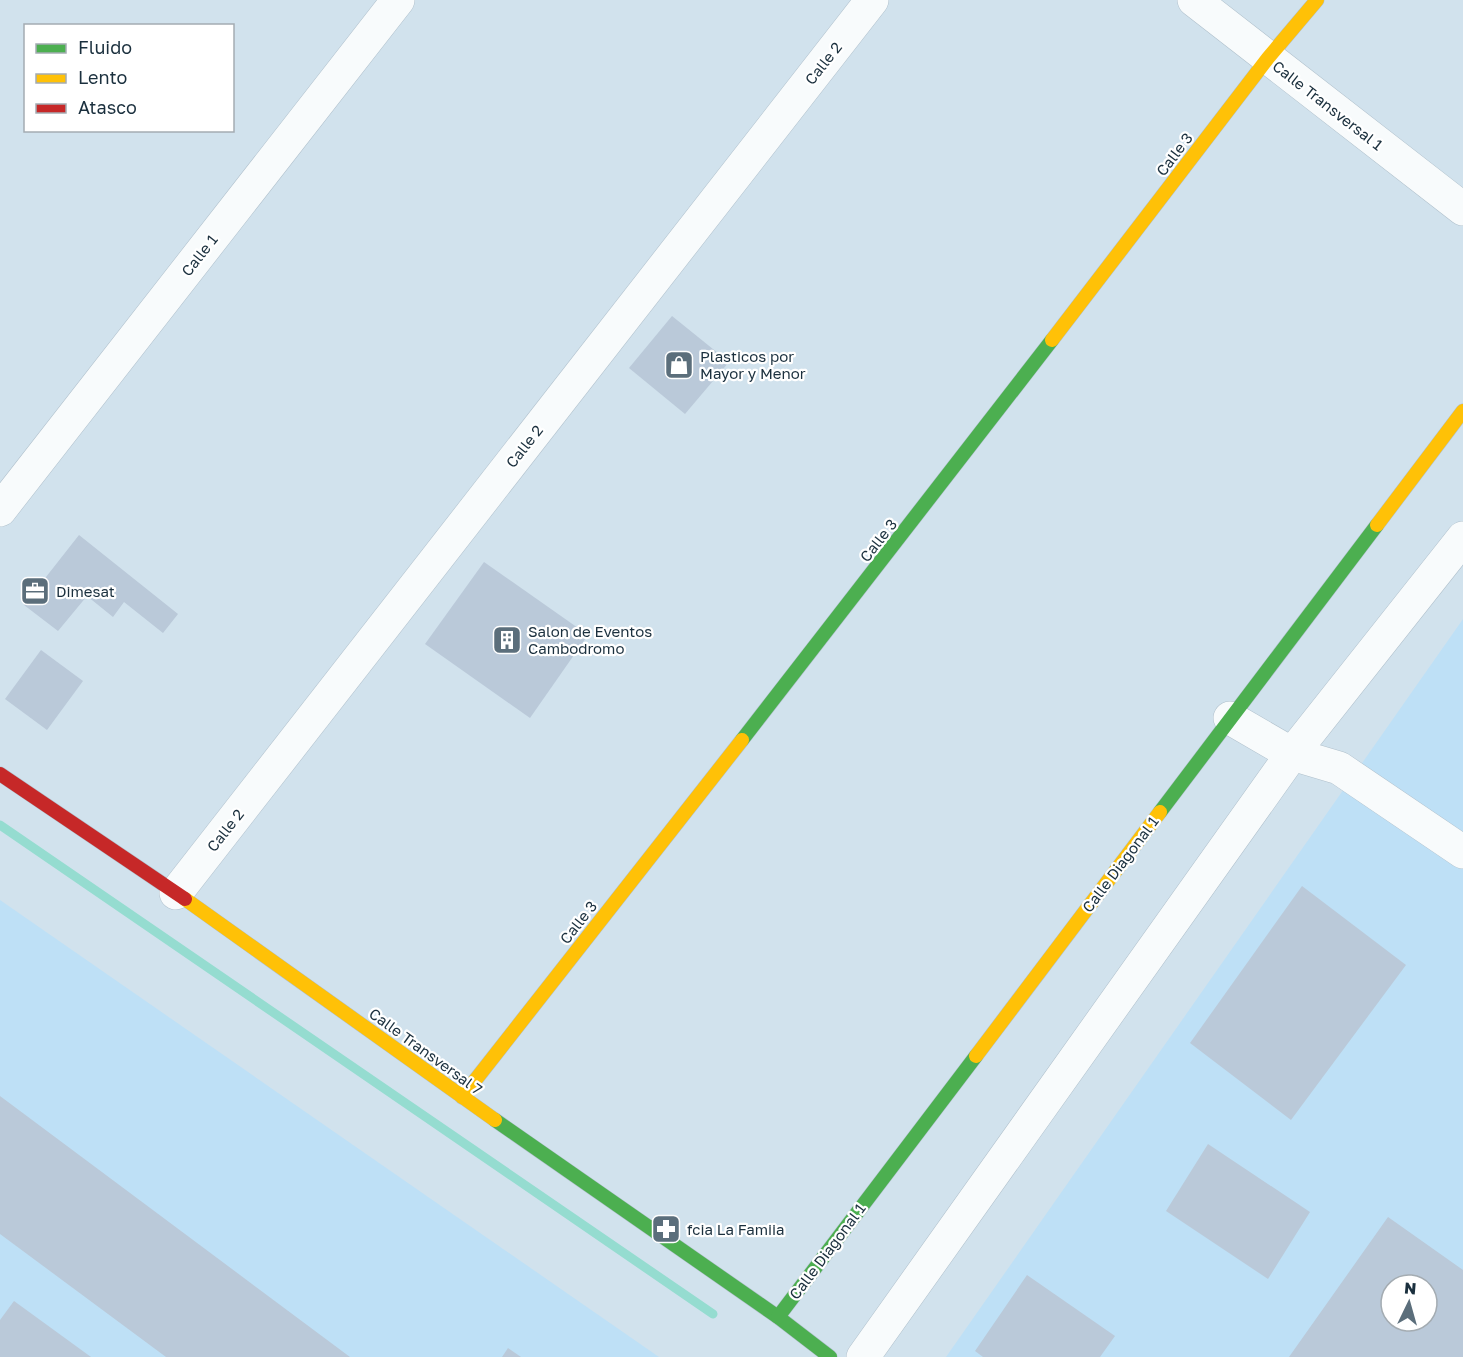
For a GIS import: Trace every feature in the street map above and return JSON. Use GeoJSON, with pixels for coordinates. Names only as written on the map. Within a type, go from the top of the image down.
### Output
{"type":"FeatureCollection","features":[{"type":"Feature","properties":{"kind":"street","name":"Calle 1"},"geometry":{"type":"LineString","coordinates":[[0,510],[398,0]]}},
{"type":"Feature","properties":{"kind":"street","name":"Calle 2"},"geometry":{"type":"LineString","coordinates":[[176,892],[872,0]]}},
{"type":"Feature","properties":{"kind":"street","name":"Calle Transversal 1"},"geometry":{"type":"LineString","coordinates":[[1194,0],[1463,209]]}},
{"type":"Feature","properties":{"kind":"street","name":"Calle 3"},"geometry":{"type":"LineString","coordinates":[[462,1097],[951,473],[1268,58],[1317,0]]}},
{"type":"Feature","properties":{"kind":"street","name":"Calle Diagonal 1"},"geometry":{"type":"LineString","coordinates":[[778,1317],[1463,411]]}},
{"type":"Feature","properties":{"kind":"street"},"geometry":{"type":"LineString","coordinates":[[863,1357],[1292,754],[1463,538]]}},
{"type":"Feature","properties":{"kind":"street"},"geometry":{"type":"LineString","coordinates":[[1230,718],[1292,754],[1339,768],[1463,852]]}},
{"type":"Feature","properties":{"kind":"street","name":"Calle Transversal 7"},"geometry":{"type":"LineString","coordinates":[[0,774],[176,892],[462,1097],[778,1317],[830,1357]]}},
{"type":"Feature","properties":{"kind":"shaded area"},"geometry":{"type":"Polygon","coordinates":[[[1463,619],[1463,1357],[946,1357],[1463,619]]]}},
{"type":"Feature","properties":{"kind":"shaded area"},"geometry":{"type":"Polygon","coordinates":[[[0,900],[659,1357],[0,1357],[0,900]]]}},
{"type":"Feature","properties":{"kind":"building","name":"Plasticos por Mayor y Menor"},"geometry":{"type":"Polygon","coordinates":[[[672,316],[729,362],[685,414],[629,368],[672,316]]]}},
{"type":"Feature","properties":{"kind":"building"},"geometry":{"type":"Polygon","coordinates":[[[79,535],[178,614],[163,633],[124,602],[113,617],[87,596],[58,631],[24,605],[79,535]]]}},
{"type":"Feature","properties":{"kind":"building","name":"Salon de Eventos Cambodromo"},"geometry":{"type":"Polygon","coordinates":[[[484,562],[588,635],[530,718],[425,644],[484,562]]]}},
{"type":"Feature","properties":{"kind":"building"},"geometry":{"type":"Polygon","coordinates":[[[41,650],[83,681],[47,730],[5,699],[41,650]]]}},
{"type":"Feature","properties":{"kind":"building"},"geometry":{"type":"Polygon","coordinates":[[[1302,886],[1406,965],[1291,1120],[1190,1043],[1302,886]]]}},
{"type":"Feature","properties":{"kind":"building"},"geometry":{"type":"Polygon","coordinates":[[[0,1096],[350,1357],[166,1357],[0,1234],[0,1096]]]}},
{"type":"Feature","properties":{"kind":"building"},"geometry":{"type":"Polygon","coordinates":[[[1208,1144],[1310,1212],[1268,1279],[1166,1211],[1208,1144]]]}},
{"type":"Feature","properties":{"kind":"building"},"geometry":{"type":"Polygon","coordinates":[[[1388,1217],[1463,1270],[1463,1357],[1289,1357],[1388,1217]]]}},
{"type":"Feature","properties":{"kind":"building"},"geometry":{"type":"Polygon","coordinates":[[[1027,1275],[1115,1336],[1100,1357],[983,1357],[975,1351],[1027,1275]]]}},
{"type":"Feature","properties":{"kind":"building"},"geometry":{"type":"Polygon","coordinates":[[[14,1301],[91,1357],[0,1357],[0,1320],[14,1301]]]}},
{"type":"Feature","properties":{"kind":"building"},"geometry":{"type":"Polygon","coordinates":[[[508,1348],[521,1357],[502,1357],[508,1348]]]}},
{"type":"Feature","properties":{"kind":"waterway"},"geometry":{"type":"LineString","coordinates":[[0,825],[713,1314]]}},
{"type":"Feature","properties":{"kind":"traffic: fast"},"geometry":{"type":"LineString","coordinates":[[742,740],[1052,340]]}},
{"type":"Feature","properties":{"kind":"traffic: fast"},"geometry":{"type":"LineString","coordinates":[[1160,812],[1377,525]]}},
{"type":"Feature","properties":{"kind":"traffic: fast"},"geometry":{"type":"LineString","coordinates":[[778,1317],[976,1056]]}},
{"type":"Feature","properties":{"kind":"traffic: fast"},"geometry":{"type":"LineString","coordinates":[[495,1120],[778,1317],[830,1357]]}},
{"type":"Feature","properties":{"kind":"traffic: slow"},"geometry":{"type":"LineString","coordinates":[[1052,340],[1268,58],[1317,0]]}},
{"type":"Feature","properties":{"kind":"traffic: slow"},"geometry":{"type":"LineString","coordinates":[[1377,525],[1463,411]]}},
{"type":"Feature","properties":{"kind":"traffic: slow"},"geometry":{"type":"LineString","coordinates":[[462,1097],[742,740]]}},
{"type":"Feature","properties":{"kind":"traffic: slow"},"geometry":{"type":"LineString","coordinates":[[976,1056],[1160,812]]}},
{"type":"Feature","properties":{"kind":"traffic: slow"},"geometry":{"type":"LineString","coordinates":[[185,899],[495,1120]]}},
{"type":"Feature","properties":{"kind":"traffic: jam"},"geometry":{"type":"LineString","coordinates":[[0,774],[185,899]]}},
{"type":"Feature","properties":{"kind":"place","name":"Plasticos por Mayor y Menor"},"geometry":{"type":"Point","coordinates":[679,365]}},
{"type":"Feature","properties":{"kind":"place","name":"Dimesat"},"geometry":{"type":"Point","coordinates":[35,591]}},
{"type":"Feature","properties":{"kind":"place","name":"Salon de Eventos Cambodromo"},"geometry":{"type":"Point","coordinates":[507,640]}},
{"type":"Feature","properties":{"kind":"place","name":"fcia La Famiia"},"geometry":{"type":"Point","coordinates":[666,1229]}}]}
